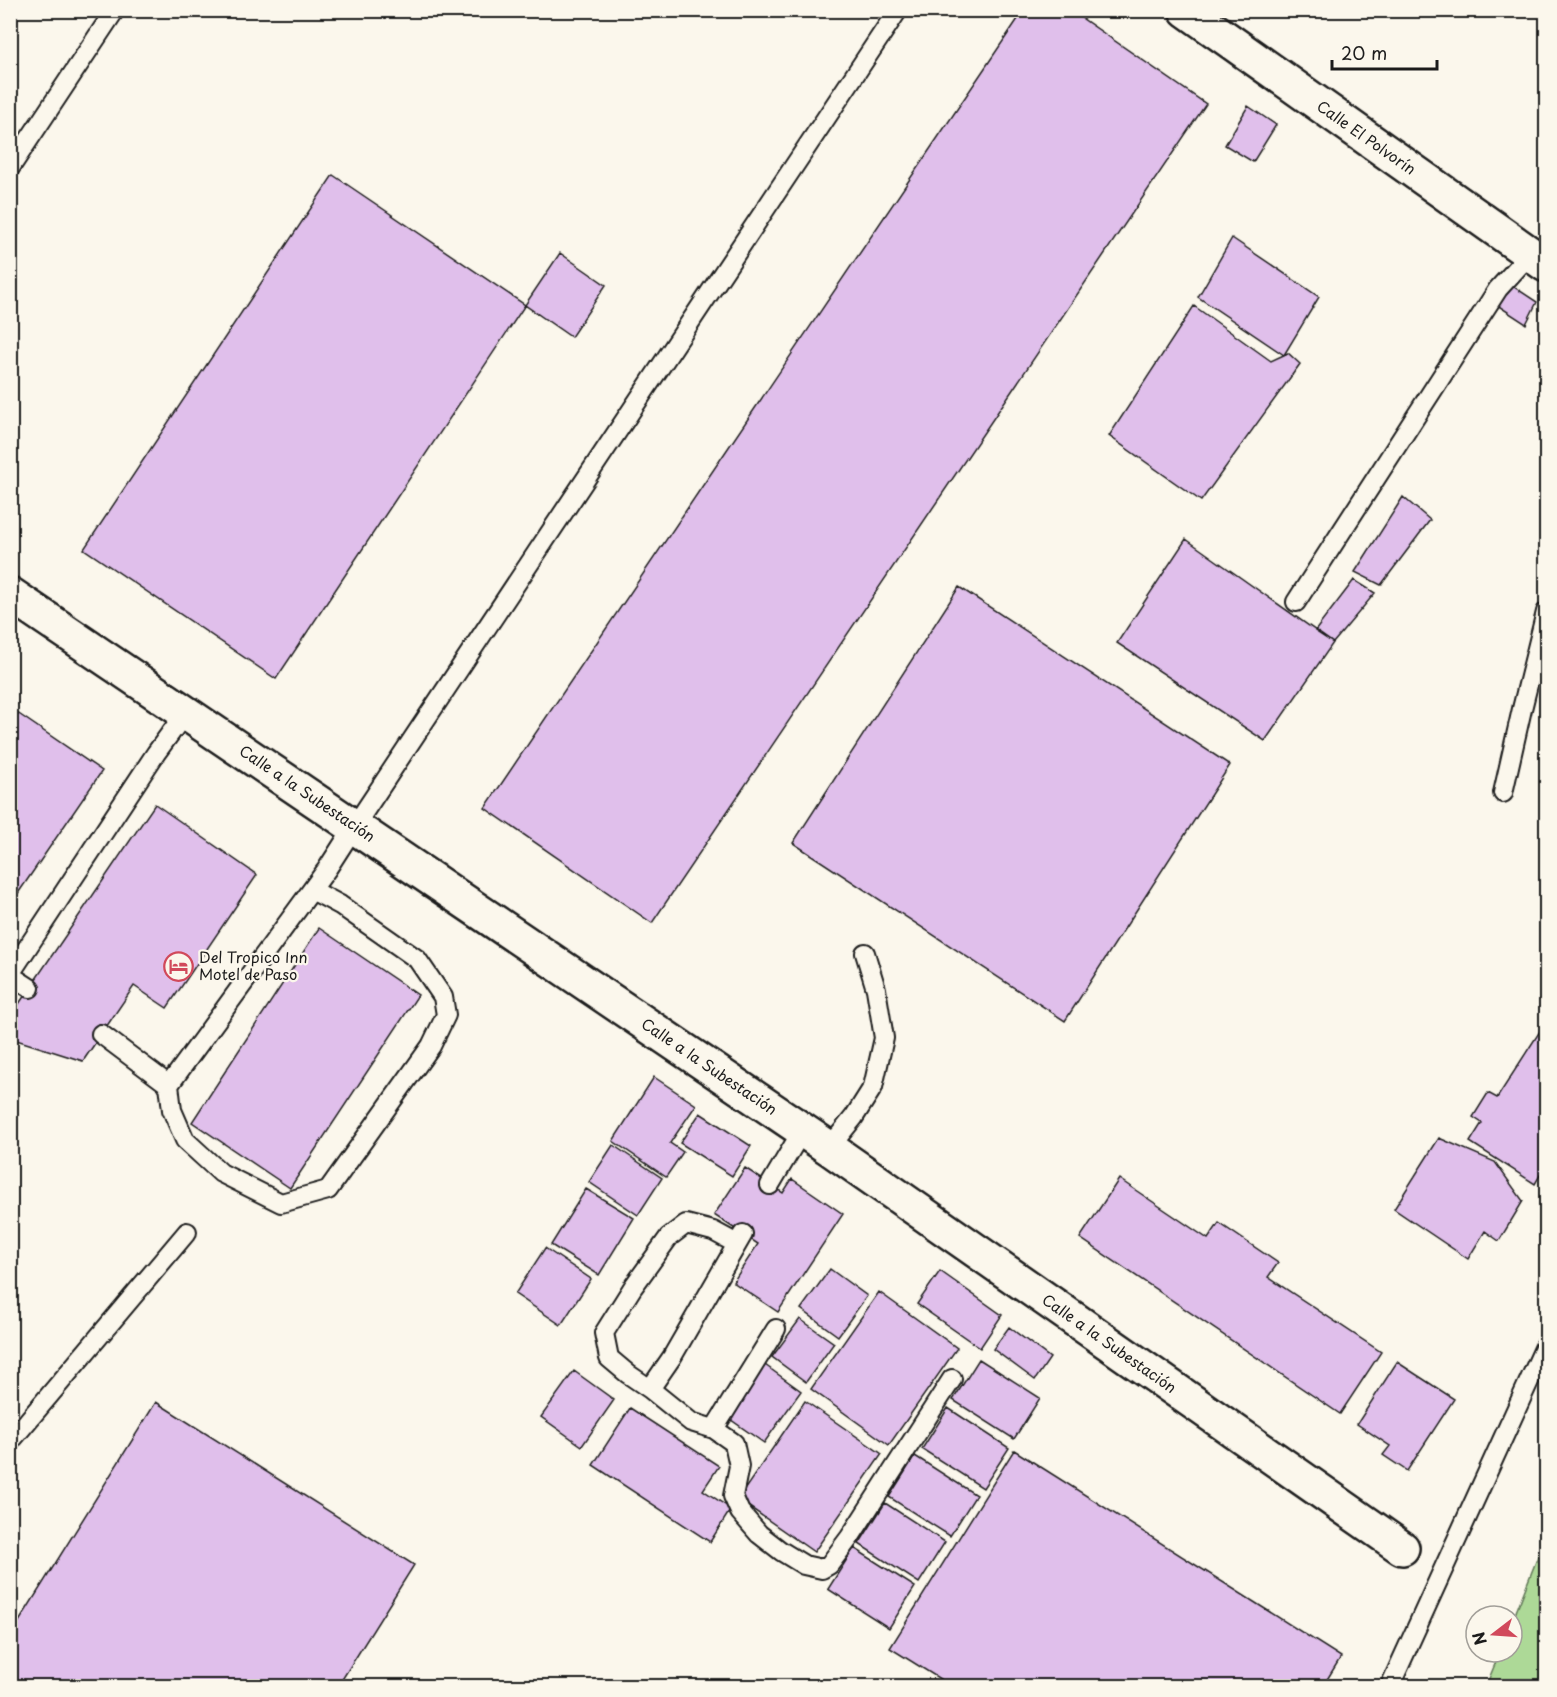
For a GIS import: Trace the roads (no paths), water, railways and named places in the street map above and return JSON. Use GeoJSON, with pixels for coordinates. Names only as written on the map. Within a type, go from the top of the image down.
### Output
{"type":"FeatureCollection","features":[{"type":"Feature","properties":{"kind":"street","name":"Calle El Polvorín"},"geometry":{"type":"LineString","coordinates":[[1186,10],[1538,260]]}},
{"type":"Feature","properties":{"kind":"street","name":"Calle a la Subestación"},"geometry":{"type":"LineString","coordinates":[[10,594],[816,1139],[1402,1548]]}},
{"type":"Feature","properties":{"kind":"lane"},"geometry":{"type":"LineString","coordinates":[[10,168],[115,10]]}},
{"type":"Feature","properties":{"kind":"lane"},"geometry":{"type":"LineString","coordinates":[[312,890],[340,905],[417,959],[443,997],[446,1015],[432,1046],[328,1190],[281,1203],[221,1173],[185,1140],[172,1110],[169,1085],[327,869],[898,10]]}},
{"type":"Feature","properties":{"kind":"lane"},"geometry":{"type":"LineString","coordinates":[[1296,602],[1498,289],[1538,260]]}},
{"type":"Feature","properties":{"kind":"lane"},"geometry":{"type":"LineString","coordinates":[[1503,793],[1546,612]]}},
{"type":"Feature","properties":{"kind":"lane"},"geometry":{"type":"LineString","coordinates":[[30,988],[10,975],[186,712]]}},
{"type":"Feature","properties":{"kind":"lane"},"geometry":{"type":"LineString","coordinates":[[770,1185],[816,1139],[854,1117],[873,1087],[884,1038],[876,989],[865,953]]}},
{"type":"Feature","properties":{"kind":"lane"},"geometry":{"type":"LineString","coordinates":[[101,1034],[169,1085]]}},
{"type":"Feature","properties":{"kind":"lane"},"geometry":{"type":"LineString","coordinates":[[650,1389],[672,1357],[740,1239],[686,1224],[669,1237],[604,1333],[609,1358],[691,1422],[714,1430],[734,1443],[739,1466],[733,1496],[740,1512],[759,1534],[781,1551],[804,1565],[822,1569],[829,1566],[850,1537],[952,1379]]}},
{"type":"Feature","properties":{"kind":"lane"},"geometry":{"type":"LineString","coordinates":[[10,1442],[188,1232]]}},
{"type":"Feature","properties":{"kind":"lane"},"geometry":{"type":"LineString","coordinates":[[714,1430],[776,1329]]}},
{"type":"Feature","properties":{"kind":"lane"},"geometry":{"type":"LineString","coordinates":[[1390,1686],[1546,1344]]}},
{"type":"Feature","properties":{"kind":"place","name":"Del Tropico Inn Motel de Paso"},"geometry":{"type":"Point","coordinates":[178,967]}}]}
